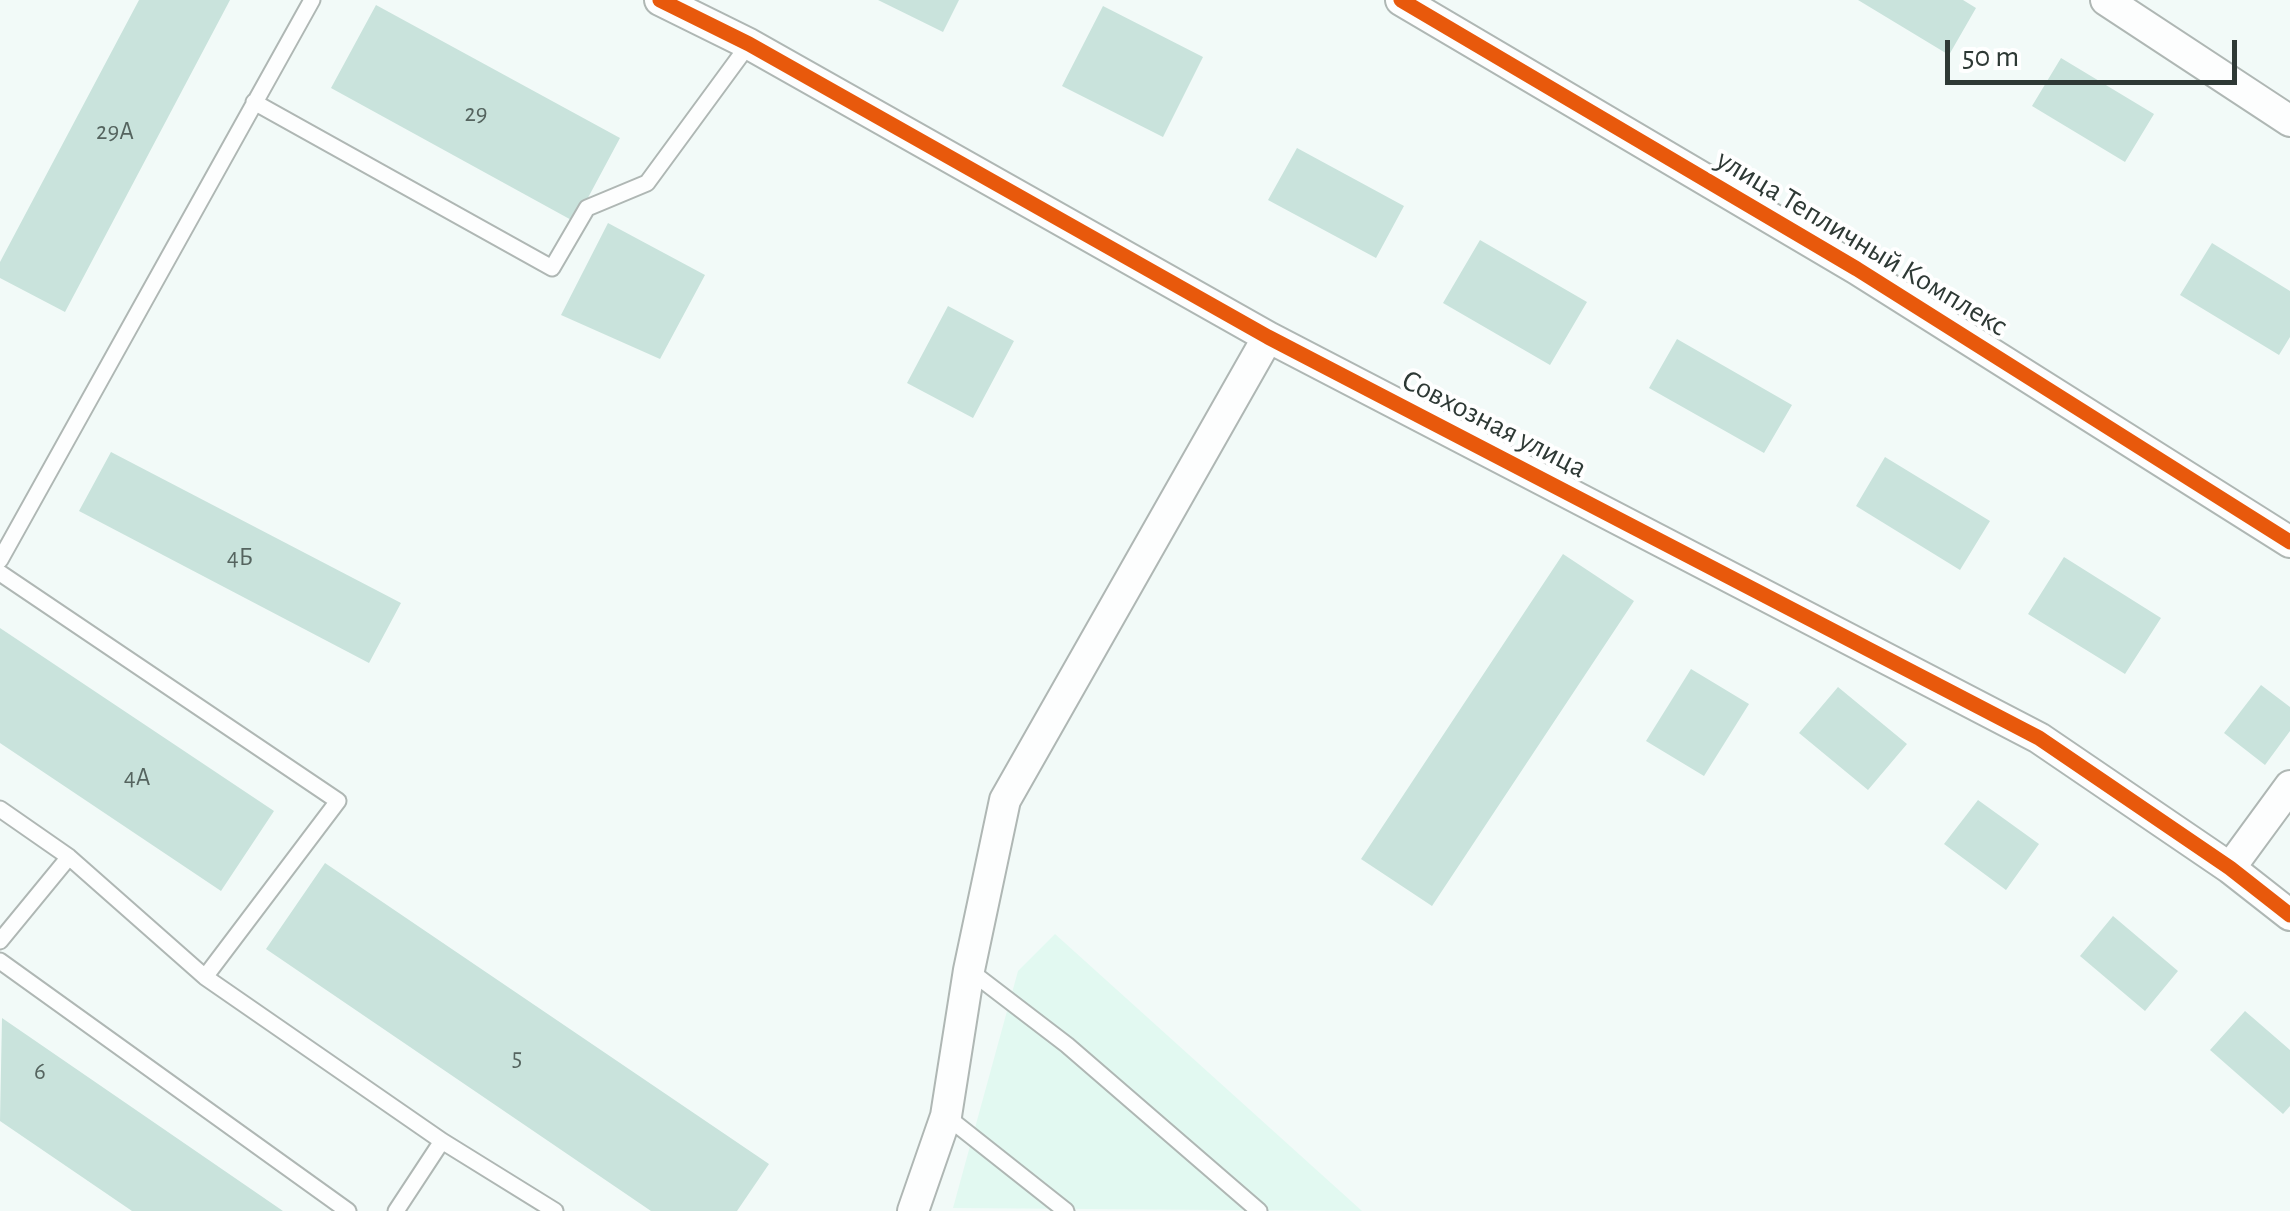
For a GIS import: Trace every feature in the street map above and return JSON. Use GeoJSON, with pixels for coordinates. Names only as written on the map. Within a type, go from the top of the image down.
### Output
{"type":"FeatureCollection","features":[{"type":"Feature","properties":{"kind":"street","name":"улица Тепличный Комплекс"},"geometry":{"type":"LineString","coordinates":[[1401,0],[1857,269],[2290,542]]}},
{"type":"Feature","properties":{"kind":"street"},"geometry":{"type":"LineString","coordinates":[[2106,0],[2290,120]]}},
{"type":"Feature","properties":{"kind":"street","name":"Совхозная улица"},"geometry":{"type":"LineString","coordinates":[[675,3],[1268,337],[2039,738],[2230,868],[2290,915]]}},
{"type":"Feature","properties":{"kind":"street"},"geometry":{"type":"LineString","coordinates":[[912,1211],[946,1116],[970,970],[1005,800],[1268,337]]}},
{"type":"Feature","properties":{"kind":"street"},"geometry":{"type":"LineString","coordinates":[[2230,868],[2290,786]]}},
{"type":"Feature","properties":{"kind":"lane"},"geometry":{"type":"LineString","coordinates":[[0,560],[312,0]]}},
{"type":"Feature","properties":{"kind":"lane"},"geometry":{"type":"LineString","coordinates":[[254,102],[552,268],[587,208],[648,182],[749,44]]}},
{"type":"Feature","properties":{"kind":"lane"},"geometry":{"type":"LineString","coordinates":[[0,572],[338,801],[205,977]]}},
{"type":"Feature","properties":{"kind":"lane"},"geometry":{"type":"LineString","coordinates":[[0,809],[69,857],[205,977],[442,1142],[555,1211]]}},
{"type":"Feature","properties":{"kind":"lane"},"geometry":{"type":"LineString","coordinates":[[0,941],[69,857]]}},
{"type":"Feature","properties":{"kind":"lane"},"geometry":{"type":"LineString","coordinates":[[0,961],[348,1211]]}},
{"type":"Feature","properties":{"kind":"lane"},"geometry":{"type":"LineString","coordinates":[[970,970],[1066,1045],[1258,1211]]}},
{"type":"Feature","properties":{"kind":"lane"},"geometry":{"type":"LineString","coordinates":[[946,1116],[1066,1211]]}},
{"type":"Feature","properties":{"kind":"lane"},"geometry":{"type":"LineString","coordinates":[[396,1211],[442,1142]]}},
{"type":"Feature","properties":{"kind":"shaded area"},"geometry":{"type":"Polygon","coordinates":[[[1055,934],[1362,1211],[953,1208],[1018,971],[1055,934]]]}},
{"type":"Feature","properties":{"kind":"building"},"geometry":{"type":"Polygon","coordinates":[[[139,0],[230,0],[65,312],[0,278],[0,262],[139,0]]]}},
{"type":"Feature","properties":{"kind":"building"},"geometry":{"type":"Polygon","coordinates":[[[878,0],[959,0],[943,32],[878,0]]]}},
{"type":"Feature","properties":{"kind":"building"},"geometry":{"type":"Polygon","coordinates":[[[1858,0],[1963,0],[1976,8],[1949,55],[1858,0]]]}},
{"type":"Feature","properties":{"kind":"building"},"geometry":{"type":"Polygon","coordinates":[[[376,5],[620,138],[575,222],[331,88],[376,5]]]}},
{"type":"Feature","properties":{"kind":"building"},"geometry":{"type":"Polygon","coordinates":[[[1103,6],[1203,57],[1163,137],[1062,86],[1103,6]]]}},
{"type":"Feature","properties":{"kind":"building"},"geometry":{"type":"Polygon","coordinates":[[[2061,58],[2154,114],[2125,162],[2032,106],[2061,58]]]}},
{"type":"Feature","properties":{"kind":"building"},"geometry":{"type":"Polygon","coordinates":[[[1297,148],[1404,206],[1376,258],[1268,200],[1297,148]]]}},
{"type":"Feature","properties":{"kind":"building"},"geometry":{"type":"Polygon","coordinates":[[[608,223],[705,275],[660,359],[561,315],[608,223]]]}},
{"type":"Feature","properties":{"kind":"building"},"geometry":{"type":"Polygon","coordinates":[[[1480,240],[1587,302],[1550,365],[1443,303],[1480,240]]]}},
{"type":"Feature","properties":{"kind":"building"},"geometry":{"type":"Polygon","coordinates":[[[2212,243],[2290,291],[2290,337],[2279,355],[2180,295],[2212,243]]]}},
{"type":"Feature","properties":{"kind":"building"},"geometry":{"type":"Polygon","coordinates":[[[948,306],[1014,341],[973,418],[907,383],[948,306]]]}},
{"type":"Feature","properties":{"kind":"building"},"geometry":{"type":"Polygon","coordinates":[[[1677,339],[1792,405],[1764,453],[1649,388],[1677,339]]]}},
{"type":"Feature","properties":{"kind":"building"},"geometry":{"type":"Polygon","coordinates":[[[111,452],[401,603],[369,663],[79,511],[111,452]]]}},
{"type":"Feature","properties":{"kind":"building"},"geometry":{"type":"Polygon","coordinates":[[[1885,457],[1990,521],[1960,570],[1856,506],[1885,457]]]}},
{"type":"Feature","properties":{"kind":"building"},"geometry":{"type":"Polygon","coordinates":[[[1563,554],[1634,601],[1432,906],[1361,859],[1563,554]]]}},
{"type":"Feature","properties":{"kind":"building"},"geometry":{"type":"Polygon","coordinates":[[[2064,557],[2161,618],[2125,674],[2028,614],[2064,557]]]}},
{"type":"Feature","properties":{"kind":"building"},"geometry":{"type":"Polygon","coordinates":[[[0,628],[274,811],[221,891],[0,743],[0,628]]]}},
{"type":"Feature","properties":{"kind":"building"},"geometry":{"type":"Polygon","coordinates":[[[1691,669],[1749,704],[1704,776],[1646,741],[1691,669]]]}},
{"type":"Feature","properties":{"kind":"building"},"geometry":{"type":"Polygon","coordinates":[[[2261,685],[2290,707],[2290,731],[2265,765],[2224,733],[2261,685]]]}},
{"type":"Feature","properties":{"kind":"building"},"geometry":{"type":"Polygon","coordinates":[[[1838,687],[1907,744],[1868,790],[1799,733],[1838,687]]]}},
{"type":"Feature","properties":{"kind":"building"},"geometry":{"type":"Polygon","coordinates":[[[1978,800],[2039,844],[2006,890],[1944,844],[1978,800]]]}},
{"type":"Feature","properties":{"kind":"building"},"geometry":{"type":"Polygon","coordinates":[[[325,863],[769,1164],[737,1211],[651,1211],[266,949],[325,863]]]}},
{"type":"Feature","properties":{"kind":"building"},"geometry":{"type":"Polygon","coordinates":[[[2113,916],[2178,971],[2145,1011],[2080,956],[2113,916]]]}},
{"type":"Feature","properties":{"kind":"building"},"geometry":{"type":"Polygon","coordinates":[[[2245,1011],[2290,1050],[2290,1106],[2283,1114],[2210,1050],[2245,1011]]]}},
{"type":"Feature","properties":{"kind":"building"},"geometry":{"type":"Polygon","coordinates":[[[2,1018],[283,1211],[132,1211],[0,1121],[2,1018]]]}},
{"type":"Feature","properties":{"kind":"cycle path"},"geometry":{"type":"LineString","coordinates":[[660,0],[749,44],[1268,337],[2039,738],[2230,868],[2290,915]]}},
{"type":"Feature","properties":{"kind":"cycle path"},"geometry":{"type":"LineString","coordinates":[[1401,0],[1857,269],[2290,542]]}}]}
